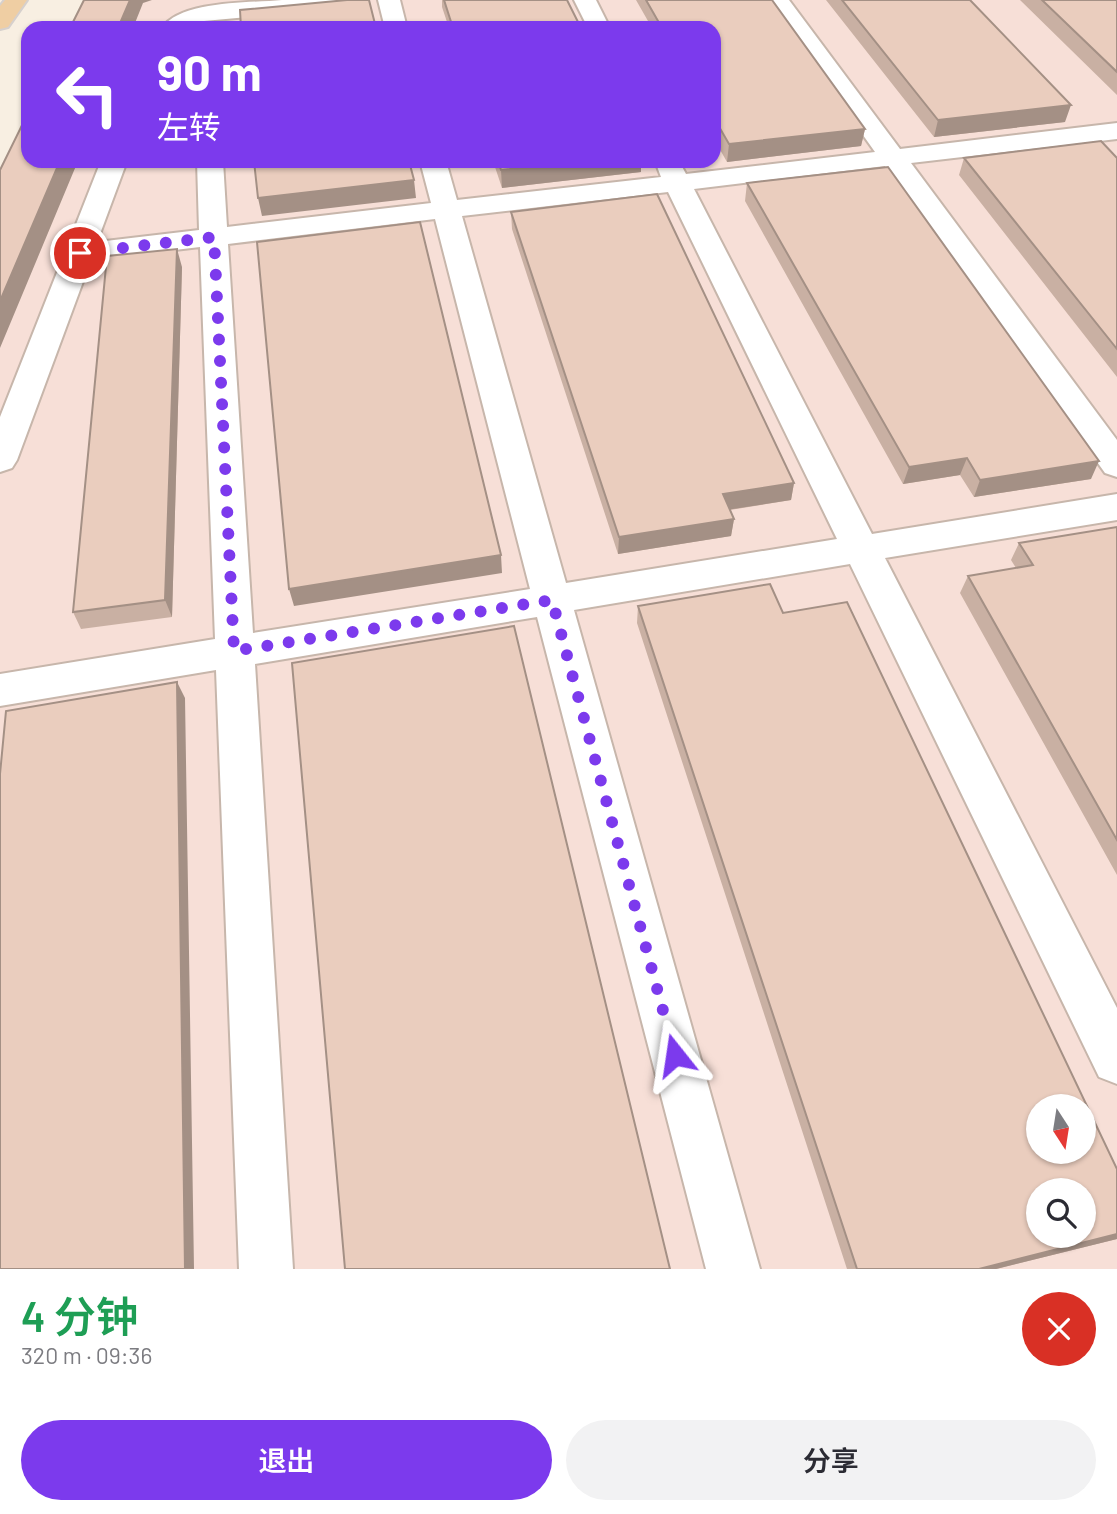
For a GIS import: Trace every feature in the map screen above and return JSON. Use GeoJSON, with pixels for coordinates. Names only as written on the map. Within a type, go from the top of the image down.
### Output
{"type":"FeatureCollection","features":[{"type":"Feature","properties":{"kind":"main road"},"geometry":{"type":"LineString","coordinates":[[0,22],[16,0]]}},
{"type":"Feature","properties":{"kind":"lane"},"geometry":{"type":"LineString","coordinates":[[184,21],[202,14],[355,0]]}},
{"type":"Feature","properties":{"kind":"lane"},"geometry":{"type":"LineString","coordinates":[[389,0],[394,21]]}},
{"type":"Feature","properties":{"kind":"lane"},"geometry":{"type":"LineString","coordinates":[[585,0],[596,21]]}},
{"type":"Feature","properties":{"kind":"lane"},"geometry":{"type":"LineString","coordinates":[[778,0],[1117,465]]}},
{"type":"Feature","properties":{"kind":"lane"},"geometry":{"type":"LineString","coordinates":[[80,253],[446,210],[671,172],[892,157],[1097,126],[1117,154]]}},
{"type":"Feature","properties":{"kind":"lane"},"geometry":{"type":"LineString","coordinates":[[0,460],[111,168]]}},
{"type":"Feature","properties":{"kind":"lane"},"geometry":{"type":"LineString","coordinates":[[210,168],[266,1269]]}},
{"type":"Feature","properties":{"kind":"lane"},"geometry":{"type":"LineString","coordinates":[[435,168],[733,1269]]}},
{"type":"Feature","properties":{"kind":"lane"},"geometry":{"type":"LineString","coordinates":[[671,172],[1117,1059]]}},
{"type":"Feature","properties":{"kind":"lane"},"geometry":{"type":"LineString","coordinates":[[0,690],[1117,507]]}},
{"type":"Feature","properties":{"kind":"shaded area"},"geometry":{"type":"Polygon","coordinates":[[[94,0],[1117,0],[1117,1269],[0,1269],[0,197],[23,168],[721,168],[721,21],[84,21],[94,0]]]}},
{"type":"Feature","properties":{"kind":"building"},"geometry":{"type":"Polygon","coordinates":[[[84,0],[130,0],[121,21],[74,21],[84,0]]]}},
{"type":"Feature","properties":{"kind":"building"},"geometry":{"type":"Polygon","coordinates":[[[369,0],[374,21],[241,21],[240,10],[369,0]]]}},
{"type":"Feature","properties":{"kind":"building"},"geometry":{"type":"Polygon","coordinates":[[[444,0],[567,0],[578,21],[451,21],[444,0]]]}},
{"type":"Feature","properties":{"kind":"building"},"geometry":{"type":"Polygon","coordinates":[[[646,0],[772,0],[865,129],[729,144],[721,130],[721,21],[658,21],[646,0]]]}},
{"type":"Feature","properties":{"kind":"building"},"geometry":{"type":"Polygon","coordinates":[[[842,0],[970,0],[1071,105],[938,120],[842,0]]]}},
{"type":"Feature","properties":{"kind":"building"},"geometry":{"type":"Polygon","coordinates":[[[1042,0],[1117,0],[1117,72],[1042,0]]]}},
{"type":"Feature","properties":{"kind":"building"},"geometry":{"type":"Polygon","coordinates":[[[21,127],[21,168],[57,168],[0,301],[0,170],[21,127]]]}},
{"type":"Feature","properties":{"kind":"building"},"geometry":{"type":"Polygon","coordinates":[[[1101,141],[1117,158],[1117,349],[964,158],[1101,141]]]}},
{"type":"Feature","properties":{"kind":"building"},"geometry":{"type":"Polygon","coordinates":[[[888,167],[1099,461],[980,480],[967,458],[909,467],[747,183],[888,167]]]}},
{"type":"Feature","properties":{"kind":"building"},"geometry":{"type":"Polygon","coordinates":[[[255,168],[411,168],[414,180],[258,198],[255,168]]]}},
{"type":"Feature","properties":{"kind":"building"},"geometry":{"type":"Polygon","coordinates":[[[657,194],[794,483],[723,494],[734,519],[619,537],[511,212],[657,194]]]}},
{"type":"Feature","properties":{"kind":"building"},"geometry":{"type":"Polygon","coordinates":[[[420,222],[501,555],[289,589],[257,242],[420,222]]]}},
{"type":"Feature","properties":{"kind":"building"},"geometry":{"type":"Polygon","coordinates":[[[177,249],[165,600],[73,612],[107,256],[177,249]]]}},
{"type":"Feature","properties":{"kind":"building"},"geometry":{"type":"Polygon","coordinates":[[[1117,527],[1117,840],[968,576],[1033,565],[1019,543],[1117,527]]]}},
{"type":"Feature","properties":{"kind":"building"},"geometry":{"type":"Polygon","coordinates":[[[770,584],[783,613],[847,602],[1081,1094],[1026,1094],[1026,1164],[1096,1164],[1096,1125],[1117,1169],[1117,1234],[1096,1239],[1096,1178],[1026,1178],[1026,1248],[1062,1248],[979,1269],[857,1269],[638,606],[770,584]]]}},
{"type":"Feature","properties":{"kind":"building"},"geometry":{"type":"Polygon","coordinates":[[[514,626],[670,1269],[345,1269],[292,663],[514,626]]]}},
{"type":"Feature","properties":{"kind":"building"},"geometry":{"type":"Polygon","coordinates":[[[177,682],[185,1269],[0,1269],[0,774],[6,711],[177,682]]]}},
{"type":"Feature","properties":{"kind":"route"},"geometry":{"type":"LineString","coordinates":[[80,253],[214,237],[234,651],[552,600],[675,1055]]}}]}
